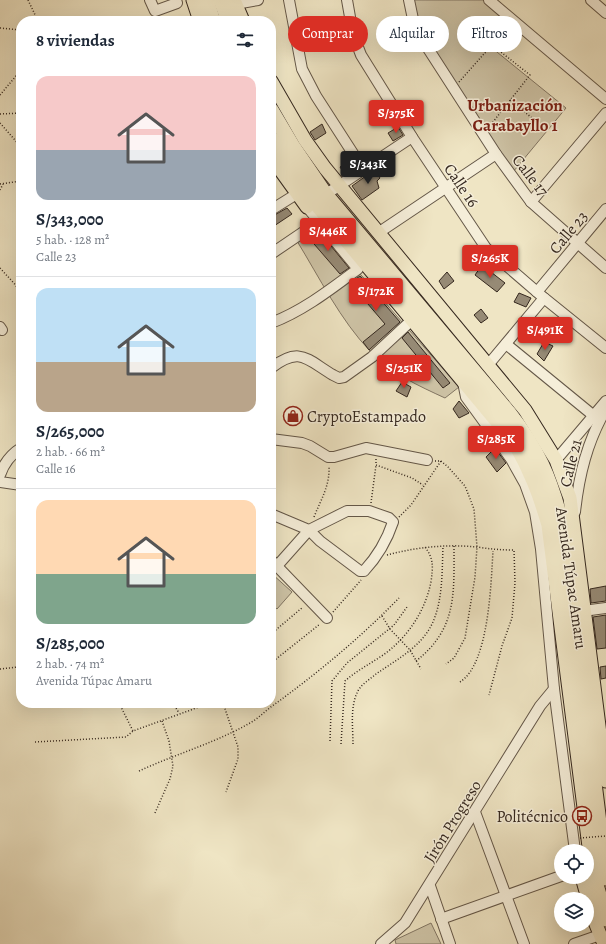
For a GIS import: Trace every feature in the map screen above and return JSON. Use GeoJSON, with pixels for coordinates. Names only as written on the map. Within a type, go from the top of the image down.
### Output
{"type":"FeatureCollection","features":[{"type":"Feature","properties":{"kind":"highway"},"geometry":{"type":"LineString","coordinates":[[206,0],[211,16]]}},
{"type":"Feature","properties":{"kind":"highway"},"geometry":{"type":"LineString","coordinates":[[229,3],[229,16]]}},
{"type":"Feature","properties":{"kind":"highway","name":"Avenida Túpac Amaru"},"geometry":{"type":"LineString","coordinates":[[276,118],[293,147],[323,219],[413,319],[514,441],[530,469],[541,496],[549,525],[597,858]]}},
{"type":"Feature","properties":{"kind":"highway","name":"Avenida Túpac Amaru"},"geometry":{"type":"LineString","coordinates":[[276,147],[301,191],[316,201],[508,412],[526,434],[542,462],[553,492],[561,522],[597,858],[597,877],[606,919]]}},
{"type":"Feature","properties":{"kind":"main road"},"geometry":{"type":"LineString","coordinates":[[193,0],[198,16]]}},
{"type":"Feature","properties":{"kind":"main road"},"geometry":{"type":"LineString","coordinates":[[229,3],[239,16]]}},
{"type":"Feature","properties":{"kind":"main road","name":"Avenida Túpac Amaru"},"geometry":{"type":"LineString","coordinates":[[276,90],[305,140],[338,186],[525,410],[556,460],[570,498],[583,611],[606,781]]}},
{"type":"Feature","properties":{"kind":"main road"},"geometry":{"type":"LineString","coordinates":[[276,163],[301,191]]}},
{"type":"Feature","properties":{"kind":"main road","name":"Avenida Túpac Amaru"},"geometry":{"type":"LineString","coordinates":[[597,877],[593,917],[602,939]]}},
{"type":"Feature","properties":{"kind":"street"},"geometry":{"type":"LineString","coordinates":[[150,0],[155,11],[176,2]]}},
{"type":"Feature","properties":{"kind":"street"},"geometry":{"type":"LineString","coordinates":[[229,3],[258,0]]}},
{"type":"Feature","properties":{"kind":"street"},"geometry":{"type":"LineString","coordinates":[[289,0],[302,69],[316,96],[363,169]]}},
{"type":"Feature","properties":{"kind":"street","name":"Calle 16"},"geometry":{"type":"LineString","coordinates":[[347,0],[353,34],[361,55],[412,137],[486,248],[540,295],[606,348]]}},
{"type":"Feature","properties":{"kind":"street","name":"Calle 17"},"geometry":{"type":"LineString","coordinates":[[409,0],[414,24],[496,154],[531,202],[606,268]]}},
{"type":"Feature","properties":{"kind":"street"},"geometry":{"type":"LineString","coordinates":[[489,0],[507,16]]}},
{"type":"Feature","properties":{"kind":"street"},"geometry":{"type":"LineString","coordinates":[[591,0],[606,13]]}},
{"type":"Feature","properties":{"kind":"street"},"geometry":{"type":"LineString","coordinates":[[522,29],[606,99]]}},
{"type":"Feature","properties":{"kind":"street"},"geometry":{"type":"LineString","coordinates":[[531,202],[606,113]]}},
{"type":"Feature","properties":{"kind":"street"},"geometry":{"type":"LineString","coordinates":[[316,201],[412,137]]}},
{"type":"Feature","properties":{"kind":"street"},"geometry":{"type":"LineString","coordinates":[[378,233],[496,154]]}},
{"type":"Feature","properties":{"kind":"street"},"geometry":{"type":"LineString","coordinates":[[276,207],[301,191]]}},
{"type":"Feature","properties":{"kind":"street","name":"Calle 23"},"geometry":{"type":"LineString","coordinates":[[488,365],[506,344],[540,295],[606,209]]}},
{"type":"Feature","properties":{"kind":"street"},"geometry":{"type":"LineString","coordinates":[[276,251],[323,219],[358,269],[330,290],[298,310],[276,321]]}},
{"type":"Feature","properties":{"kind":"street"},"geometry":{"type":"LineString","coordinates":[[276,365],[293,355],[300,355],[333,375],[339,378],[344,378],[372,357],[413,319]]}},
{"type":"Feature","properties":{"kind":"street"},"geometry":{"type":"LineString","coordinates":[[506,344],[594,416]]}},
{"type":"Feature","properties":{"kind":"street"},"geometry":{"type":"LineString","coordinates":[[463,380],[463,389],[466,397],[511,459],[525,484],[535,512],[541,549],[554,689],[574,844]]}},
{"type":"Feature","properties":{"kind":"street","name":"Calle 21"},"geometry":{"type":"LineString","coordinates":[[556,460],[606,401]]}},
{"type":"Feature","properties":{"kind":"street","name":"Calle 21"},"geometry":{"type":"LineString","coordinates":[[574,526],[582,463],[590,440],[606,409]]}},
{"type":"Feature","properties":{"kind":"street"},"geometry":{"type":"LineString","coordinates":[[276,440],[310,446],[328,457],[334,457],[366,448],[427,460]]}},
{"type":"Feature","properties":{"kind":"street"},"geometry":{"type":"LineString","coordinates":[[0,475],[4,465],[16,452]]}},
{"type":"Feature","properties":{"kind":"street"},"geometry":{"type":"LineString","coordinates":[[0,482],[16,484]]}},
{"type":"Feature","properties":{"kind":"street"},"geometry":{"type":"LineString","coordinates":[[276,516],[309,530],[320,541],[339,554],[357,570],[364,571],[389,535],[393,522],[389,518],[369,512],[347,511],[309,530],[276,561]]}},
{"type":"Feature","properties":{"kind":"street"},"geometry":{"type":"LineString","coordinates":[[276,565],[327,618]]}},
{"type":"Feature","properties":{"kind":"street"},"geometry":{"type":"LineString","coordinates":[[583,611],[606,608]]}},
{"type":"Feature","properties":{"kind":"street","name":"Jirón Progreso"},"geometry":{"type":"LineString","coordinates":[[388,942],[405,923],[430,886],[540,706],[554,689]]}},
{"type":"Feature","properties":{"kind":"street"},"geometry":{"type":"LineString","coordinates":[[540,706],[556,705]]}},
{"type":"Feature","properties":{"kind":"street"},"geometry":{"type":"LineString","coordinates":[[475,812],[524,944]]}},
{"type":"Feature","properties":{"kind":"street"},"geometry":{"type":"LineString","coordinates":[[441,919],[554,878]]}},
{"type":"Feature","properties":{"kind":"street"},"geometry":{"type":"LineString","coordinates":[[430,886],[450,944]]}},
{"type":"Feature","properties":{"kind":"street"},"geometry":{"type":"LineString","coordinates":[[574,944],[602,939]]}},
{"type":"Feature","properties":{"kind":"path"},"geometry":{"type":"LineString","coordinates":[[28,0],[36,16]]}},
{"type":"Feature","properties":{"kind":"path"},"geometry":{"type":"LineString","coordinates":[[0,28],[16,30]]}},
{"type":"Feature","properties":{"kind":"path"},"geometry":{"type":"LineString","coordinates":[[454,88],[486,52]]}},
{"type":"Feature","properties":{"kind":"path"},"geometry":{"type":"LineString","coordinates":[[483,134],[530,75],[501,52]]}},
{"type":"Feature","properties":{"kind":"path"},"geometry":{"type":"LineString","coordinates":[[0,95],[16,76]]}},
{"type":"Feature","properties":{"kind":"path"},"geometry":{"type":"LineString","coordinates":[[510,100],[543,127]]}},
{"type":"Feature","properties":{"kind":"path"},"geometry":{"type":"LineString","coordinates":[[0,114],[16,113]]}},
{"type":"Feature","properties":{"kind":"path"},"geometry":{"type":"LineString","coordinates":[[0,123],[16,141]]}},
{"type":"Feature","properties":{"kind":"path"},"geometry":{"type":"LineString","coordinates":[[0,184],[16,182]]}},
{"type":"Feature","properties":{"kind":"path"},"geometry":{"type":"LineString","coordinates":[[0,190],[3,184]]}},
{"type":"Feature","properties":{"kind":"path"},"geometry":{"type":"LineString","coordinates":[[0,268],[16,287]]}},
{"type":"Feature","properties":{"kind":"path"},"geometry":{"type":"LineString","coordinates":[[369,512],[376,465],[376,449]]}},
{"type":"Feature","properties":{"kind":"path"},"geometry":{"type":"LineString","coordinates":[[309,530],[317,509],[325,496],[328,484],[328,457]]}},
{"type":"Feature","properties":{"kind":"path"},"geometry":{"type":"LineString","coordinates":[[427,460],[441,461],[465,486],[474,509],[477,547],[475,577],[465,638],[454,658],[446,664]]}},
{"type":"Feature","properties":{"kind":"path"},"geometry":{"type":"LineString","coordinates":[[393,522],[411,505],[423,484],[441,461]]}},
{"type":"Feature","properties":{"kind":"path"},"geometry":{"type":"LineString","coordinates":[[376,465],[412,478],[423,484]]}},
{"type":"Feature","properties":{"kind":"path"},"geometry":{"type":"LineString","coordinates":[[353,744],[354,702],[357,693],[364,684],[410,650],[424,636],[432,624],[438,607],[443,546]]}},
{"type":"Feature","properties":{"kind":"path"},"geometry":{"type":"LineString","coordinates":[[416,660],[435,645],[444,632],[450,615],[454,581],[454,546]]}},
{"type":"Feature","properties":{"kind":"path"},"geometry":{"type":"LineString","coordinates":[[374,558],[425,547],[454,546],[477,547],[493,550],[514,550],[515,583],[512,618],[502,646],[489,695]]}},
{"type":"Feature","properties":{"kind":"path"},"geometry":{"type":"LineString","coordinates":[[341,744],[345,681],[385,654],[401,640],[422,610],[428,593],[432,574],[432,556],[425,547]]}},
{"type":"Feature","properties":{"kind":"path"},"geometry":{"type":"LineString","coordinates":[[460,682],[472,672],[483,637],[488,612],[493,550]]}},
{"type":"Feature","properties":{"kind":"path"},"geometry":{"type":"LineString","coordinates":[[276,704],[304,684],[382,616],[400,598]]}},
{"type":"Feature","properties":{"kind":"path"},"geometry":{"type":"LineString","coordinates":[[276,630],[310,601]]}},
{"type":"Feature","properties":{"kind":"path"},"geometry":{"type":"LineString","coordinates":[[330,741],[332,681],[347,663],[390,629],[406,607]]}},
{"type":"Feature","properties":{"kind":"path"},"geometry":{"type":"LineString","coordinates":[[382,616],[390,629],[410,650],[421,669]]}},
{"type":"Feature","properties":{"kind":"path"},"geometry":{"type":"LineString","coordinates":[[0,669],[16,667]]}},
{"type":"Feature","properties":{"kind":"path"},"geometry":{"type":"LineString","coordinates":[[122,708],[133,731]]}},
{"type":"Feature","properties":{"kind":"path"},"geometry":{"type":"LineString","coordinates":[[176,708],[180,713]]}},
{"type":"Feature","properties":{"kind":"path"},"geometry":{"type":"LineString","coordinates":[[35,742],[112,739],[126,737],[133,731],[195,708]]}},
{"type":"Feature","properties":{"kind":"path"},"geometry":{"type":"LineString","coordinates":[[225,708],[234,731],[238,747],[238,759],[226,792]]}},
{"type":"Feature","properties":{"kind":"path"},"geometry":{"type":"LineString","coordinates":[[139,771],[170,757],[205,745],[252,722],[271,708]]}},
{"type":"Feature","properties":{"kind":"path"},"geometry":{"type":"LineString","coordinates":[[155,814],[170,779],[173,766],[170,757],[169,741],[162,721]]}},
{"type":"Feature","properties":{"kind":"path"},"geometry":{"type":"LineString","coordinates":[[580,838],[606,836]]}},
{"type":"Feature","properties":{"kind":"shaded area"},"geometry":{"type":"Polygon","coordinates":[[[412,0],[485,0],[504,16],[457,16],[457,52],[497,52],[566,108],[513,172],[433,52],[449,52],[449,16],[416,16],[412,0]]]}},
{"type":"Feature","properties":{"kind":"shaded area"},"geometry":{"type":"Polygon","coordinates":[[[319,227],[459,387],[445,398],[425,389],[386,366],[359,339],[340,313],[297,241],[319,227]]]}},
{"type":"Feature","properties":{"kind":"shaded area"},"geometry":{"type":"Polygon","coordinates":[[[276,578],[292,592],[277,609],[276,608],[276,578]]]}},
{"type":"Feature","properties":{"kind":"shaded area"},"geometry":{"type":"Polygon","coordinates":[[[431,923],[441,944],[396,944],[395,940],[431,923]]]}},
{"type":"Feature","properties":{"kind":"building"},"geometry":{"type":"Polygon","coordinates":[[[322,124],[326,133],[315,140],[310,132],[322,124]]]}},
{"type":"Feature","properties":{"kind":"building"},"geometry":{"type":"Polygon","coordinates":[[[398,127],[403,135],[393,141],[388,133],[398,127]]]}},
{"type":"Feature","properties":{"kind":"building"},"geometry":{"type":"Polygon","coordinates":[[[350,160],[354,166],[344,173],[340,167],[350,160]]]}},
{"type":"Feature","properties":{"kind":"building"},"geometry":{"type":"Polygon","coordinates":[[[377,168],[380,174],[378,175],[380,178],[377,181],[379,188],[362,200],[352,186],[377,168]]]}},
{"type":"Feature","properties":{"kind":"building"},"geometry":{"type":"Polygon","coordinates":[[[287,208],[292,214],[276,225],[276,214],[287,208]]]}},
{"type":"Feature","properties":{"kind":"building"},"geometry":{"type":"Polygon","coordinates":[[[318,230],[349,268],[340,274],[308,237],[318,230]]]}},
{"type":"Feature","properties":{"kind":"building"},"geometry":{"type":"Polygon","coordinates":[[[482,265],[505,283],[497,292],[475,275],[482,265]]]}},
{"type":"Feature","properties":{"kind":"building"},"geometry":{"type":"Polygon","coordinates":[[[447,272],[454,281],[444,289],[439,281],[447,272]]]}},
{"type":"Feature","properties":{"kind":"building"},"geometry":{"type":"Polygon","coordinates":[[[360,276],[400,322],[369,350],[363,342],[385,324],[350,283],[360,276]]]}},
{"type":"Feature","properties":{"kind":"building"},"geometry":{"type":"Polygon","coordinates":[[[519,293],[531,298],[526,307],[514,302],[519,293]]]}},
{"type":"Feature","properties":{"kind":"building"},"geometry":{"type":"Polygon","coordinates":[[[481,309],[488,318],[481,323],[474,315],[481,309]]]}},
{"type":"Feature","properties":{"kind":"building"},"geometry":{"type":"Polygon","coordinates":[[[408,332],[450,383],[443,388],[402,338],[408,332]]]}},
{"type":"Feature","properties":{"kind":"building"},"geometry":{"type":"Polygon","coordinates":[[[544,342],[553,346],[544,361],[537,354],[544,342]]]}},
{"type":"Feature","properties":{"kind":"building"},"geometry":{"type":"Polygon","coordinates":[[[402,382],[411,387],[407,397],[396,391],[402,382]]]}},
{"type":"Feature","properties":{"kind":"building"},"geometry":{"type":"Polygon","coordinates":[[[459,401],[469,413],[459,418],[453,409],[459,401]]]}},
{"type":"Feature","properties":{"kind":"building","name":"CryptoEstampado"},"geometry":{"type":"Polygon","coordinates":[[[290,410],[300,413],[297,422],[287,420],[290,410]]]}},
{"type":"Feature","properties":{"kind":"building"},"geometry":{"type":"Polygon","coordinates":[[[495,448],[506,463],[497,472],[486,457],[495,448]]]}},
{"type":"Feature","properties":{"kind":"building"},"geometry":{"type":"Polygon","coordinates":[[[606,586],[606,601],[591,603],[590,589],[606,586]]]}},
{"type":"Feature","properties":{"kind":"building"},"geometry":{"type":"Polygon","coordinates":[[[606,615],[606,648],[597,649],[593,617],[606,615]]]}},
{"type":"Feature","properties":{"kind":"building"},"geometry":{"type":"Polygon","coordinates":[[[606,666],[606,678],[601,679],[600,667],[606,666]]]}},
{"type":"Feature","properties":{"kind":"place","name":"CryptoEstampado"},"geometry":{"type":"Point","coordinates":[293,416]}},
{"type":"Feature","properties":{"kind":"place","name":"Politécnico"},"geometry":{"type":"Point","coordinates":[582,816]}},
{"type":"Feature","properties":{"kind":"district","name":"Urbanización Carabayllo 1"},"geometry":{"type":"Point","coordinates":[515,115]}}]}
